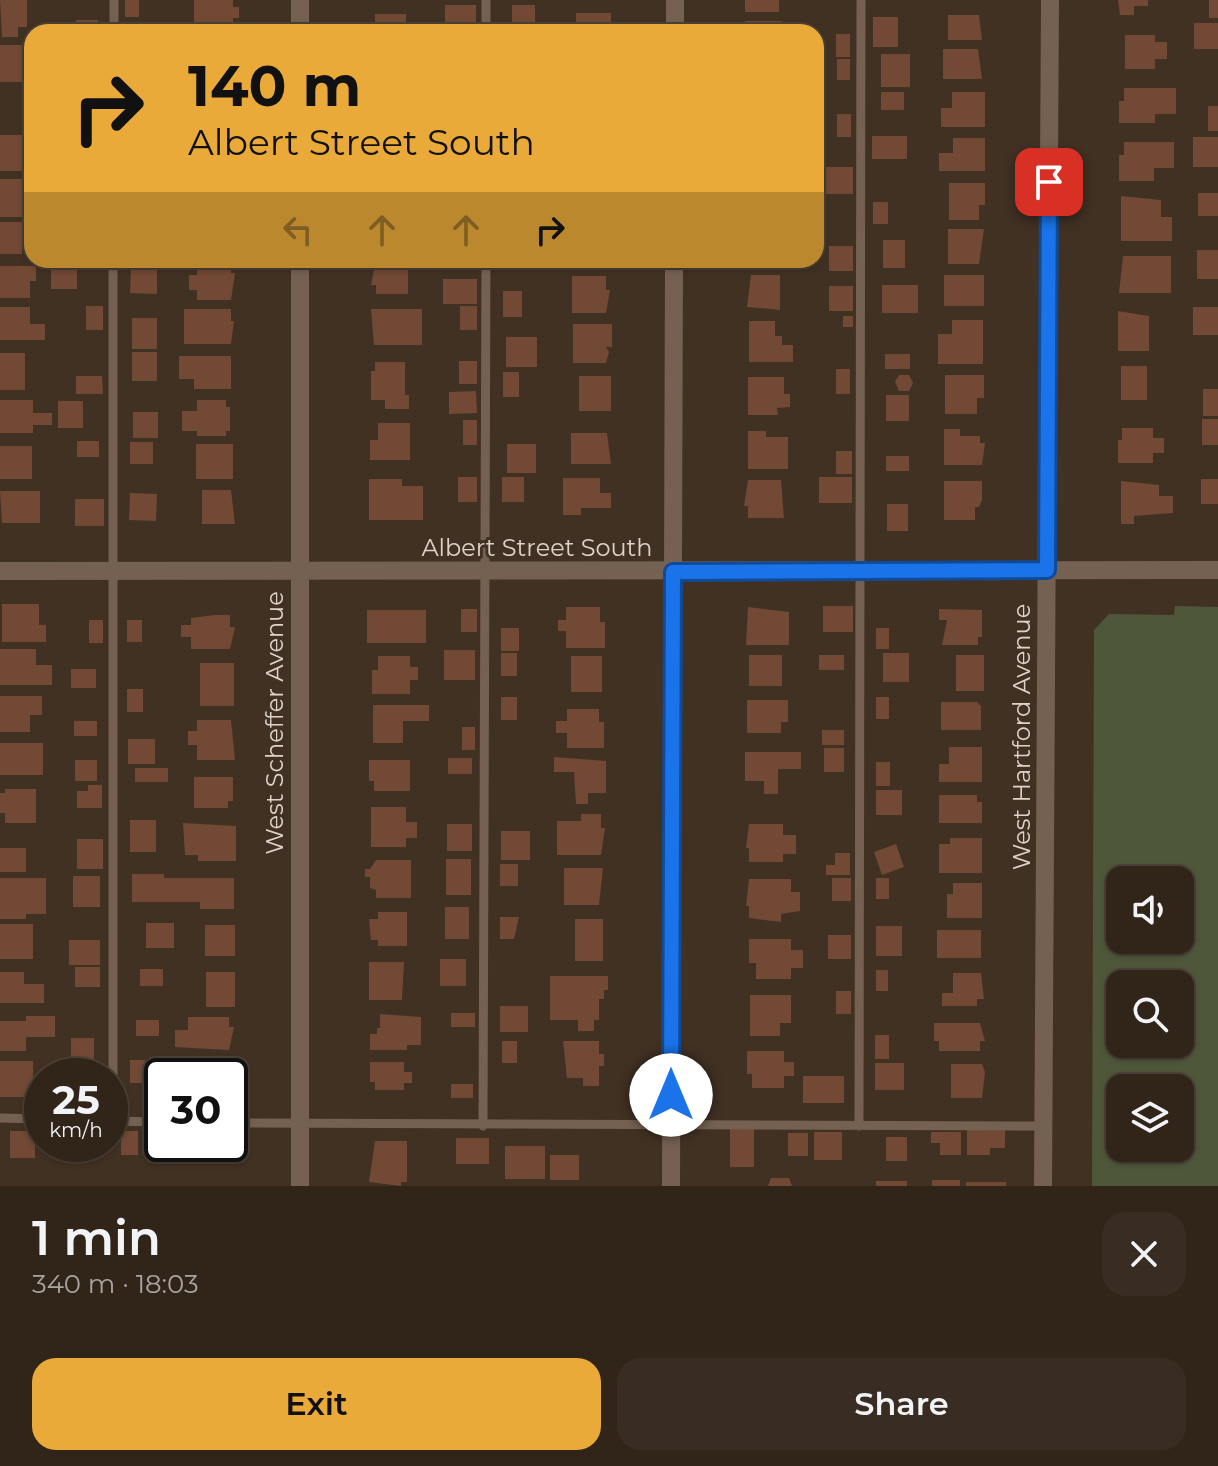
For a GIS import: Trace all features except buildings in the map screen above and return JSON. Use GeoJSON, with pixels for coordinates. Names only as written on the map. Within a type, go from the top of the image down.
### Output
{"type":"FeatureCollection","features":[{"type":"Feature","properties":{"kind":"street"},"geometry":{"type":"LineString","coordinates":[[300,0],[300,24]]}},
{"type":"Feature","properties":{"kind":"street"},"geometry":{"type":"LineString","coordinates":[[675,0],[675,24]]}},
{"type":"Feature","properties":{"kind":"street","name":"West Hartford Avenue"},"geometry":{"type":"LineString","coordinates":[[1043,1186],[1050,0]]}},
{"type":"Feature","properties":{"kind":"street","name":"West Scheffer Avenue"},"geometry":{"type":"LineString","coordinates":[[300,268],[300,1186]]}},
{"type":"Feature","properties":{"kind":"street"},"geometry":{"type":"LineString","coordinates":[[671,1186],[674,268]]}},
{"type":"Feature","properties":{"kind":"street","name":"Albert Street South"},"geometry":{"type":"LineString","coordinates":[[0,571],[1218,570]]}},
{"type":"Feature","properties":{"kind":"lane"},"geometry":{"type":"LineString","coordinates":[[114,0],[114,24]]}},
{"type":"Feature","properties":{"kind":"lane"},"geometry":{"type":"LineString","coordinates":[[486,0],[486,24]]}},
{"type":"Feature","properties":{"kind":"lane"},"geometry":{"type":"LineString","coordinates":[[859,1126],[861,0]]}},
{"type":"Feature","properties":{"kind":"lane"},"geometry":{"type":"LineString","coordinates":[[111,1058],[113,268]]}},
{"type":"Feature","properties":{"kind":"lane"},"geometry":{"type":"LineString","coordinates":[[483,1126],[486,268]]}},
{"type":"Feature","properties":{"kind":"lane"},"geometry":{"type":"LineString","coordinates":[[0,1118],[24,1119]]}},
{"type":"Feature","properties":{"kind":"lane"},"geometry":{"type":"LineString","coordinates":[[248,1123],[1043,1126]]}},
{"type":"Feature","properties":{"kind":"green space"},"geometry":{"type":"Polygon","coordinates":[[[1175,606],[1218,607],[1218,1186],[1092,1186],[1094,630],[1109,614],[1174,615],[1175,606]]]}},
{"type":"Feature","properties":{"kind":"route"},"geometry":{"type":"LineString","coordinates":[[671,1095],[673,572],[1047,570],[1049,182]]}}]}
